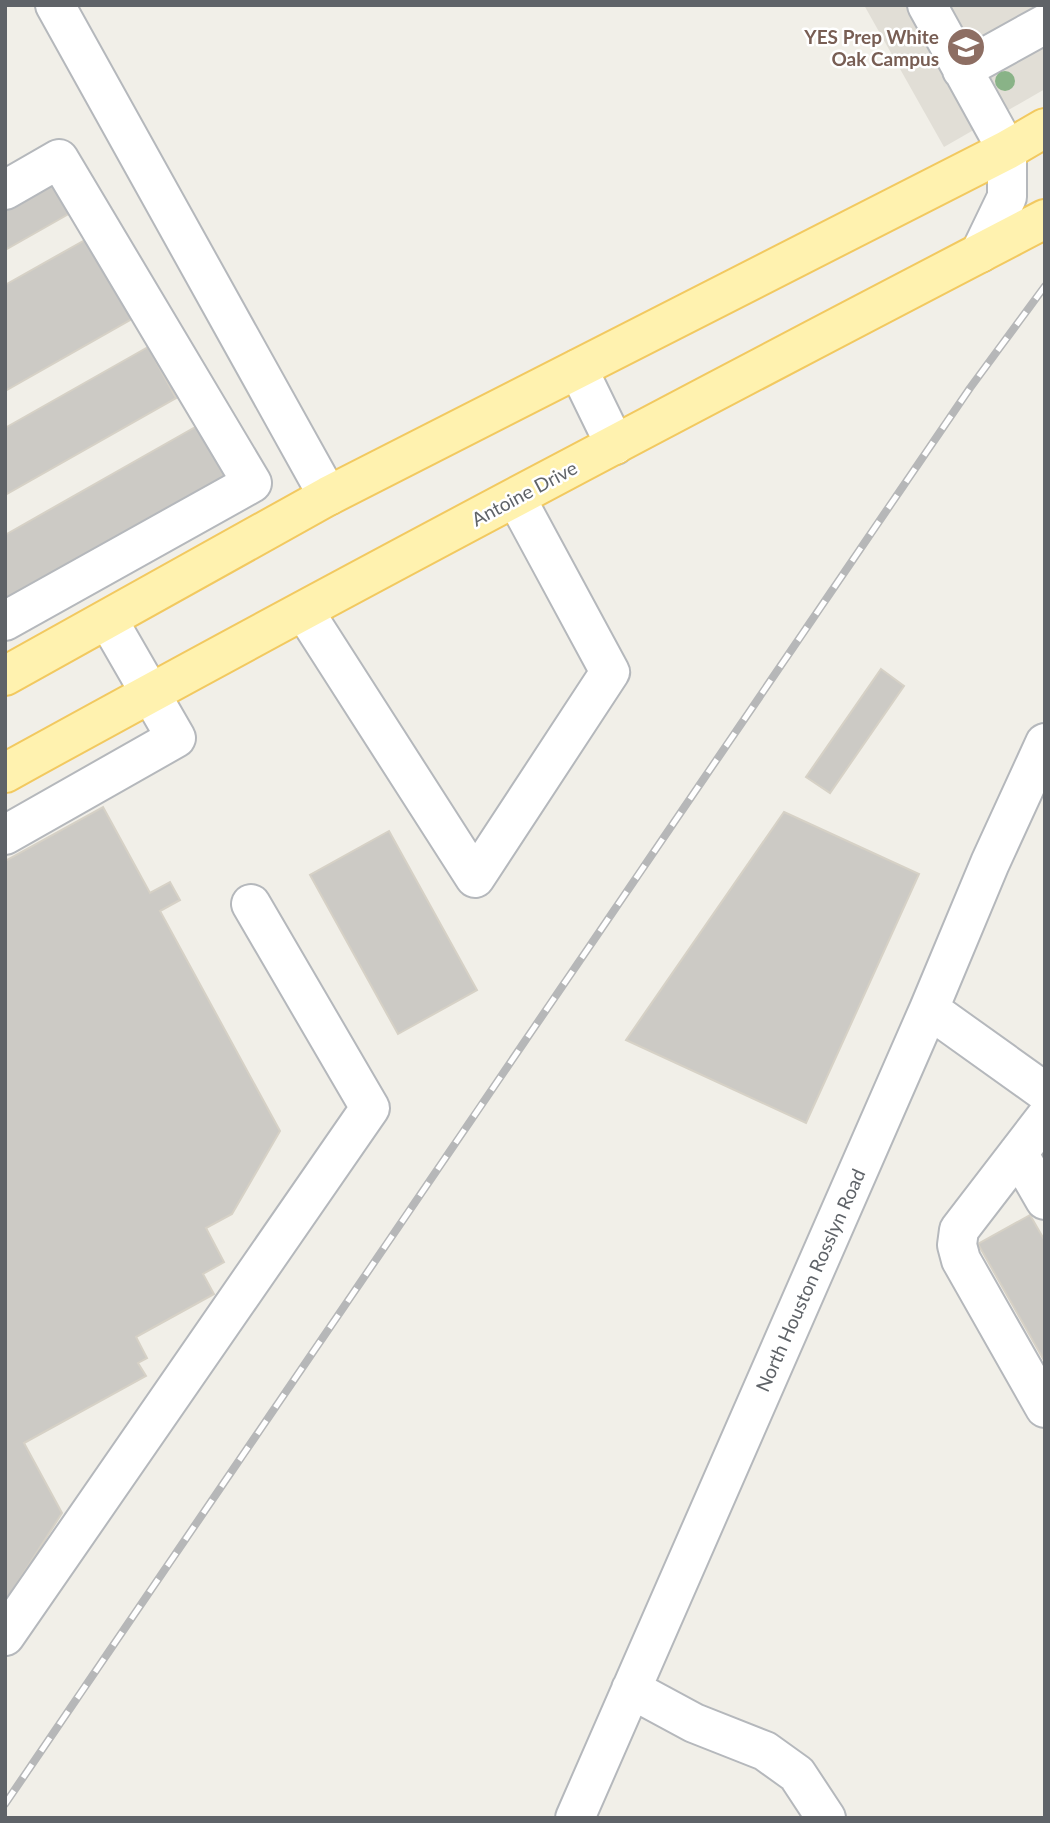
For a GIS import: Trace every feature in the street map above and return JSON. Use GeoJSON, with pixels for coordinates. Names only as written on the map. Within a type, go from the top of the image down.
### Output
{"type":"FeatureCollection","features":[{"type":"Feature","properties":{"kind":"main road"},"geometry":{"type":"LineString","coordinates":[[5,676],[328,496],[1045,128]]}},
{"type":"Feature","properties":{"kind":"main road","name":"Antoine Drive"},"geometry":{"type":"LineString","coordinates":[[5,773],[615,445],[1045,219]]}},
{"type":"Feature","properties":{"kind":"street"},"geometry":{"type":"LineString","coordinates":[[55,5],[328,496]]}},
{"type":"Feature","properties":{"kind":"street"},"geometry":{"type":"LineString","coordinates":[[927,5],[1006,150],[1007,197],[981,253]]}},
{"type":"Feature","properties":{"kind":"street"},"geometry":{"type":"LineString","coordinates":[[962,70],[1045,24]]}},
{"type":"Feature","properties":{"kind":"street"},"geometry":{"type":"LineString","coordinates":[[5,190],[60,159],[251,483],[5,621]]}},
{"type":"Feature","properties":{"kind":"street"},"geometry":{"type":"LineString","coordinates":[[578,369],[615,445]]}},
{"type":"Feature","properties":{"kind":"street"},"geometry":{"type":"LineString","coordinates":[[304,611],[475,878],[610,672],[516,498]]}},
{"type":"Feature","properties":{"kind":"street"},"geometry":{"type":"LineString","coordinates":[[5,835],[176,738],[108,620]]}},
{"type":"Feature","properties":{"kind":"street","name":"North Houston Rosslyn Road"},"geometry":{"type":"LineString","coordinates":[[575,1818],[929,1009],[990,863],[1045,743]]}},
{"type":"Feature","properties":{"kind":"street"},"geometry":{"type":"LineString","coordinates":[[5,1636],[370,1108],[251,904]]}},
{"type":"Feature","properties":{"kind":"street"},"geometry":{"type":"LineString","coordinates":[[929,1009],[1045,1092]]}},
{"type":"Feature","properties":{"kind":"street"},"geometry":{"type":"LineString","coordinates":[[1045,1118],[959,1230],[957,1245],[961,1260],[1045,1408]]}},
{"type":"Feature","properties":{"kind":"street"},"geometry":{"type":"LineString","coordinates":[[1018,1153],[1045,1200]]}},
{"type":"Feature","properties":{"kind":"street"},"geometry":{"type":"LineString","coordinates":[[631,1689],[694,1723],[765,1751],[797,1774],[826,1818]]}},
{"type":"Feature","properties":{"kind":"shaded area","name":"YES Prep White Oak Campus"},"geometry":{"type":"Polygon","coordinates":[[[864,5],[1045,5],[1045,89],[944,147],[864,5]]]}},
{"type":"Feature","properties":{"kind":"building"},"geometry":{"type":"Polygon","coordinates":[[[55,178],[74,211],[5,250],[5,206],[55,178]]]}},
{"type":"Feature","properties":{"kind":"building"},"geometry":{"type":"Polygon","coordinates":[[[92,236],[137,316],[5,391],[5,285],[92,236]]]}},
{"type":"Feature","properties":{"kind":"building"},"geometry":{"type":"Polygon","coordinates":[[[148,347],[176,398],[5,495],[5,428],[148,347]]]}},
{"type":"Feature","properties":{"kind":"building"},"geometry":{"type":"Polygon","coordinates":[[[197,426],[227,479],[5,605],[5,535],[197,426]]]}},
{"type":"Feature","properties":{"kind":"building"},"geometry":{"type":"Polygon","coordinates":[[[881,669],[904,686],[830,793],[806,777],[881,669]]]}},
{"type":"Feature","properties":{"kind":"building"},"geometry":{"type":"Polygon","coordinates":[[[103,807],[150,893],[170,882],[180,900],[160,911],[280,1131],[232,1214],[206,1228],[224,1262],[203,1274],[214,1294],[136,1337],[147,1358],[138,1363],[146,1376],[24,1443],[62,1513],[5,1602],[5,861],[103,807]]]}},
{"type":"Feature","properties":{"kind":"building"},"geometry":{"type":"Polygon","coordinates":[[[784,812],[919,874],[806,1123],[626,1040],[784,812]]]}},
{"type":"Feature","properties":{"kind":"building"},"geometry":{"type":"Polygon","coordinates":[[[389,831],[477,990],[398,1034],[310,875],[389,831]]]}},
{"type":"Feature","properties":{"kind":"building"},"geometry":{"type":"Polygon","coordinates":[[[1030,1215],[1045,1241],[1045,1362],[978,1244],[1030,1215]]]}},
{"type":"Feature","properties":{"kind":"railway"},"geometry":{"type":"LineString","coordinates":[[5,1804],[970,388],[1045,286]]}},
{"type":"Feature","properties":{"kind":"place","name":"YES Prep White Oak Campus"},"geometry":{"type":"Point","coordinates":[966,47]}}]}
